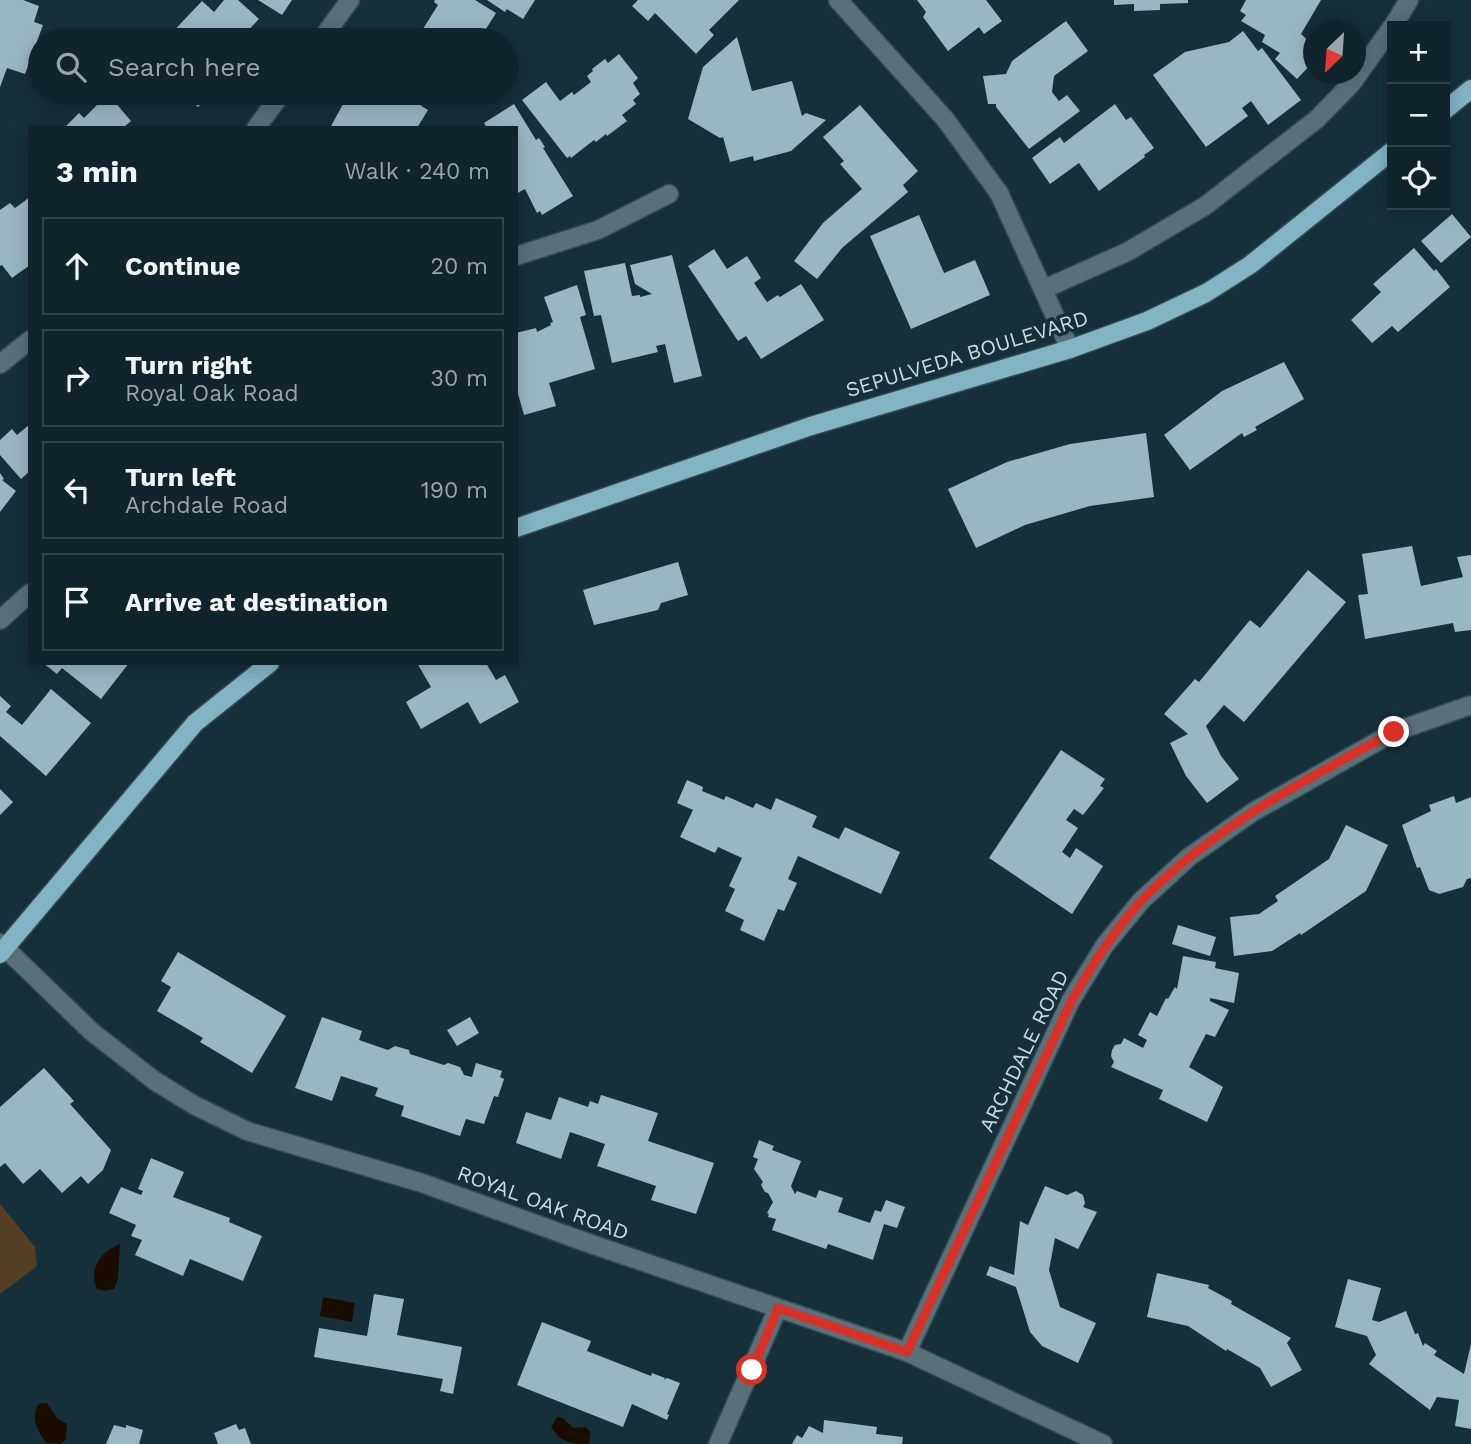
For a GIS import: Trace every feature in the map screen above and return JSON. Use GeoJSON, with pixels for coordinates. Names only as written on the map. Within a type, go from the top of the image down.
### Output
{"type":"FeatureCollection","features":[{"type":"Feature","properties":{"kind":"main road"},"geometry":{"type":"LineString","coordinates":[[1450,106],[1471,89]]}},
{"type":"Feature","properties":{"kind":"main road","name":"SEPULVEDA BOULEVARD"},"geometry":{"type":"LineString","coordinates":[[518,527],[811,425],[1070,349],[1147,321],[1206,293],[1250,265],[1387,155]]}},
{"type":"Feature","properties":{"kind":"main road"},"geometry":{"type":"LineString","coordinates":[[2,948],[195,723],[268,665]]}},
{"type":"Feature","properties":{"kind":"street"},"geometry":{"type":"LineString","coordinates":[[330,28],[351,0]]}},
{"type":"Feature","properties":{"kind":"street"},"geometry":{"type":"LineString","coordinates":[[838,0],[945,119],[999,193],[1070,349]]}},
{"type":"Feature","properties":{"kind":"street"},"geometry":{"type":"LineString","coordinates":[[1397,21],[1409,0]]}},
{"type":"Feature","properties":{"kind":"street"},"geometry":{"type":"LineString","coordinates":[[1044,289],[1127,252],[1205,206],[1317,119],[1352,83],[1387,35]]}},
{"type":"Feature","properties":{"kind":"street"},"geometry":{"type":"LineString","coordinates":[[258,126],[273,105]]}},
{"type":"Feature","properties":{"kind":"street"},"geometry":{"type":"LineString","coordinates":[[518,255],[598,230],[669,194]]}},
{"type":"Feature","properties":{"kind":"street"},"geometry":{"type":"LineString","coordinates":[[0,364],[28,342]]}},
{"type":"Feature","properties":{"kind":"street"},"geometry":{"type":"LineString","coordinates":[[0,620],[28,595]]}},
{"type":"Feature","properties":{"kind":"street","name":"ARCHDALE ROAD"},"geometry":{"type":"LineString","coordinates":[[907,1352],[1072,1000],[1105,945],[1141,901],[1189,857],[1253,812],[1394,732],[1471,705]]}},
{"type":"Feature","properties":{"kind":"street","name":"ROYAL OAK ROAD"},"geometry":{"type":"LineString","coordinates":[[2,948],[92,1032],[155,1081],[194,1105],[247,1131],[422,1184],[907,1352],[1103,1444]]}},
{"type":"Feature","properties":{"kind":"street"},"geometry":{"type":"LineString","coordinates":[[718,1444],[778,1308]]}},
{"type":"Feature","properties":{"kind":"shaded area"},"geometry":{"type":"Polygon","coordinates":[[[0,1204],[35,1247],[37,1266],[0,1294],[0,1204]]]}},
{"type":"Feature","properties":{"kind":"shaded area"},"geometry":{"type":"Polygon","coordinates":[[[120,1244],[118,1278],[114,1289],[97,1289],[94,1275],[98,1262],[107,1251],[120,1244]]]}},
{"type":"Feature","properties":{"kind":"shaded area"},"geometry":{"type":"Polygon","coordinates":[[[323,1297],[355,1303],[352,1322],[320,1316],[323,1297]]]}},
{"type":"Feature","properties":{"kind":"shaded area"},"geometry":{"type":"Polygon","coordinates":[[[40,1403],[47,1403],[57,1418],[67,1424],[66,1439],[61,1444],[46,1443],[40,1433],[35,1413],[40,1403]]]}},
{"type":"Feature","properties":{"kind":"shaded area"},"geometry":{"type":"Polygon","coordinates":[[[557,1417],[563,1418],[573,1428],[585,1427],[590,1431],[589,1444],[572,1443],[559,1436],[551,1427],[557,1417]]]}},
{"type":"Feature","properties":{"kind":"building"},"geometry":{"type":"Polygon","coordinates":[[[0,0],[23,0],[39,6],[34,22],[43,25],[42,28],[28,28],[28,66],[25,74],[7,68],[0,87],[0,0]]]}},
{"type":"Feature","properties":{"kind":"building"},"geometry":{"type":"Polygon","coordinates":[[[224,0],[238,0],[259,19],[250,28],[176,28],[202,1],[214,12],[224,0]]]}},
{"type":"Feature","properties":{"kind":"building"},"geometry":{"type":"Polygon","coordinates":[[[258,0],[292,0],[282,15],[258,0]]]}},
{"type":"Feature","properties":{"kind":"building"},"geometry":{"type":"Polygon","coordinates":[[[475,0],[496,13],[487,28],[424,28],[438,5],[434,2],[475,0]]]}},
{"type":"Feature","properties":{"kind":"building"},"geometry":{"type":"Polygon","coordinates":[[[487,0],[535,0],[523,19],[507,9],[505,12],[487,0]]]}},
{"type":"Feature","properties":{"kind":"building"},"geometry":{"type":"Polygon","coordinates":[[[638,0],[739,0],[709,30],[714,35],[696,54],[655,13],[648,21],[632,6],[638,0]]]}},
{"type":"Feature","properties":{"kind":"building"},"geometry":{"type":"Polygon","coordinates":[[[917,0],[986,0],[1002,21],[984,34],[979,27],[948,51],[923,17],[926,12],[917,0]]]}},
{"type":"Feature","properties":{"kind":"building"},"geometry":{"type":"Polygon","coordinates":[[[1114,0],[1188,0],[1188,3],[1160,4],[1160,10],[1134,11],[1134,4],[1114,5],[1114,0]]]}},
{"type":"Feature","properties":{"kind":"building"},"geometry":{"type":"Polygon","coordinates":[[[1246,0],[1321,0],[1309,21],[1303,21],[1303,73],[1297,79],[1275,59],[1280,53],[1262,42],[1265,35],[1241,21],[1246,15],[1240,11],[1246,0]]]}},
{"type":"Feature","properties":{"kind":"building"},"geometry":{"type":"Polygon","coordinates":[[[1066,21],[1088,51],[1054,76],[1052,92],[1059,101],[1067,95],[1080,111],[1029,149],[996,104],[988,104],[983,76],[1006,74],[1012,61],[1066,21]]]}},
{"type":"Feature","properties":{"kind":"building"},"geometry":{"type":"Polygon","coordinates":[[[1243,31],[1258,51],[1262,48],[1301,100],[1268,125],[1251,101],[1242,108],[1248,116],[1206,147],[1153,75],[1185,52],[1229,42],[1243,31]]]}},
{"type":"Feature","properties":{"kind":"building"},"geometry":{"type":"Polygon","coordinates":[[[737,37],[752,91],[792,81],[802,116],[806,113],[826,120],[791,151],[754,161],[753,156],[730,162],[723,137],[720,138],[688,119],[703,67],[737,37]]]}},
{"type":"Feature","properties":{"kind":"building"},"geometry":{"type":"Polygon","coordinates":[[[619,54],[638,78],[633,83],[640,94],[633,100],[636,104],[622,115],[627,121],[607,136],[606,134],[596,142],[594,140],[571,158],[567,158],[522,100],[546,82],[560,101],[572,92],[574,95],[591,82],[587,76],[592,69],[605,59],[608,63],[619,54]]]}},
{"type":"Feature","properties":{"kind":"building"},"geometry":{"type":"Polygon","coordinates":[[[1115,104],[1126,120],[1131,117],[1154,148],[1099,191],[1079,163],[1050,184],[1032,158],[1060,137],[1064,143],[1115,104]]]}},
{"type":"Feature","properties":{"kind":"building"},"geometry":{"type":"Polygon","coordinates":[[[97,105],[117,105],[131,121],[125,126],[66,126],[79,113],[84,118],[97,105]]]}},
{"type":"Feature","properties":{"kind":"building"},"geometry":{"type":"Polygon","coordinates":[[[342,105],[420,105],[428,110],[418,126],[331,126],[342,105]]]}},
{"type":"Feature","properties":{"kind":"building"},"geometry":{"type":"Polygon","coordinates":[[[515,105],[536,140],[539,138],[545,147],[543,148],[573,196],[542,215],[540,211],[537,213],[525,189],[518,193],[518,126],[486,126],[484,123],[515,105]]]}},
{"type":"Feature","properties":{"kind":"building"},"geometry":{"type":"Polygon","coordinates":[[[860,105],[918,171],[903,185],[908,192],[842,248],[817,279],[794,261],[823,223],[862,189],[840,164],[844,161],[823,137],[860,105]]]}},
{"type":"Feature","properties":{"kind":"building"},"geometry":{"type":"Polygon","coordinates":[[[28,198],[28,266],[12,278],[2,265],[0,266],[0,210],[10,203],[15,208],[28,198]]]}},
{"type":"Feature","properties":{"kind":"building"},"geometry":{"type":"Polygon","coordinates":[[[1452,214],[1471,237],[1441,263],[1421,241],[1452,214]]]}},
{"type":"Feature","properties":{"kind":"building"},"geometry":{"type":"Polygon","coordinates":[[[919,215],[944,273],[975,260],[990,295],[911,329],[870,236],[919,215]]]}},
{"type":"Feature","properties":{"kind":"building"},"geometry":{"type":"Polygon","coordinates":[[[1414,248],[1450,287],[1398,332],[1392,326],[1372,343],[1351,320],[1381,292],[1373,284],[1414,248]]]}},
{"type":"Feature","properties":{"kind":"building"},"geometry":{"type":"Polygon","coordinates":[[[714,249],[727,269],[747,256],[761,278],[754,283],[767,302],[801,284],[824,320],[761,359],[746,336],[738,341],[688,266],[714,249]]]}},
{"type":"Feature","properties":{"kind":"building"},"geometry":{"type":"Polygon","coordinates":[[[672,255],[702,376],[674,383],[665,344],[656,346],[658,352],[612,363],[601,315],[594,316],[584,271],[625,263],[632,296],[640,297],[652,294],[635,284],[630,265],[672,255]]]}},
{"type":"Feature","properties":{"kind":"building"},"geometry":{"type":"Polygon","coordinates":[[[577,285],[586,315],[580,317],[595,369],[549,383],[556,406],[524,415],[518,394],[518,332],[536,328],[537,332],[551,325],[553,322],[544,297],[577,285]]]}},
{"type":"Feature","properties":{"kind":"building"},"geometry":{"type":"Polygon","coordinates":[[[1284,362],[1304,399],[1255,427],[1257,430],[1244,437],[1242,433],[1190,470],[1164,435],[1222,391],[1284,362]]]}},
{"type":"Feature","properties":{"kind":"building"},"geometry":{"type":"Polygon","coordinates":[[[28,426],[28,473],[21,479],[0,455],[0,440],[12,429],[17,435],[28,426]]]}},
{"type":"Feature","properties":{"kind":"building"},"geometry":{"type":"Polygon","coordinates":[[[1146,433],[1154,497],[1090,506],[1025,525],[976,548],[948,489],[1007,462],[1070,444],[1146,433]]]}},
{"type":"Feature","properties":{"kind":"building"},"geometry":{"type":"Polygon","coordinates":[[[0,473],[4,479],[2,480],[16,491],[0,512],[0,473]]]}},
{"type":"Feature","properties":{"kind":"building"},"geometry":{"type":"Polygon","coordinates":[[[1412,546],[1421,586],[1463,577],[1457,557],[1471,555],[1471,630],[1455,632],[1453,623],[1365,639],[1358,595],[1368,594],[1362,554],[1412,546]]]}},
{"type":"Feature","properties":{"kind":"building"},"geometry":{"type":"Polygon","coordinates":[[[678,562],[688,595],[661,603],[658,610],[594,625],[583,590],[678,562]]]}},
{"type":"Feature","properties":{"kind":"building"},"geometry":{"type":"Polygon","coordinates":[[[1308,570],[1346,602],[1244,722],[1224,705],[1206,726],[1221,756],[1239,779],[1207,803],[1186,776],[1170,743],[1188,734],[1164,714],[1195,679],[1199,682],[1250,620],[1260,628],[1308,570]]]}},
{"type":"Feature","properties":{"kind":"building"},"geometry":{"type":"Polygon","coordinates":[[[46,665],[127,665],[101,699],[62,668],[57,674],[46,665]]]}},
{"type":"Feature","properties":{"kind":"building"},"geometry":{"type":"Polygon","coordinates":[[[418,665],[487,665],[496,680],[505,675],[519,702],[480,724],[468,702],[421,729],[406,702],[431,687],[418,665]]]}},
{"type":"Feature","properties":{"kind":"building"},"geometry":{"type":"Polygon","coordinates":[[[51,689],[91,723],[46,776],[0,736],[0,696],[11,706],[6,712],[22,725],[51,689]]]}},
{"type":"Feature","properties":{"kind":"building"},"geometry":{"type":"Polygon","coordinates":[[[1061,750],[1105,779],[1100,786],[1104,788],[1083,815],[1074,809],[1066,820],[1078,828],[1062,852],[1070,858],[1076,848],[1103,866],[1072,914],[989,858],[1061,750]]]}},
{"type":"Feature","properties":{"kind":"building"},"geometry":{"type":"Polygon","coordinates":[[[687,780],[703,787],[702,791],[724,800],[726,796],[753,808],[756,803],[771,810],[776,798],[817,816],[812,827],[839,839],[845,827],[900,852],[881,894],[798,856],[788,879],[797,883],[784,911],[778,909],[764,941],[740,930],[744,920],[725,911],[735,889],[729,886],[742,858],[718,847],[715,853],[680,837],[693,810],[677,803],[687,780]]]}},
{"type":"Feature","properties":{"kind":"building"},"geometry":{"type":"Polygon","coordinates":[[[0,789],[13,802],[0,815],[0,789]]]}},
{"type":"Feature","properties":{"kind":"building"},"geometry":{"type":"Polygon","coordinates":[[[1454,796],[1456,803],[1471,797],[1471,878],[1467,879],[1463,887],[1439,894],[1429,890],[1420,867],[1417,868],[1402,825],[1431,811],[1429,805],[1454,796]]]}},
{"type":"Feature","properties":{"kind":"building"},"geometry":{"type":"Polygon","coordinates":[[[1346,825],[1388,845],[1366,891],[1301,935],[1300,933],[1272,951],[1234,956],[1230,917],[1259,914],[1278,901],[1275,896],[1329,859],[1346,825]]]}},
{"type":"Feature","properties":{"kind":"building"},"geometry":{"type":"Polygon","coordinates":[[[1178,925],[1216,937],[1210,956],[1172,944],[1178,925]]]}},
{"type":"Feature","properties":{"kind":"building"},"geometry":{"type":"Polygon","coordinates":[[[178,952],[286,1016],[252,1073],[200,1042],[203,1038],[157,1011],[171,987],[161,981],[178,952]]]}},
{"type":"Feature","properties":{"kind":"building"},"geometry":{"type":"Polygon","coordinates":[[[1183,956],[1216,962],[1215,968],[1239,973],[1234,1003],[1210,998],[1210,1001],[1229,1010],[1215,1037],[1206,1034],[1189,1067],[1223,1087],[1207,1122],[1159,1099],[1163,1090],[1111,1067],[1114,1062],[1112,1050],[1115,1045],[1121,1044],[1124,1038],[1143,1048],[1147,1040],[1138,1035],[1150,1012],[1157,1016],[1166,998],[1168,999],[1175,987],[1177,989],[1183,956]]]}},
{"type":"Feature","properties":{"kind":"building"},"geometry":{"type":"Polygon","coordinates":[[[322,1017],[362,1031],[359,1040],[388,1050],[395,1046],[444,1065],[448,1063],[460,1067],[464,1075],[472,1077],[476,1063],[502,1071],[500,1077],[504,1079],[498,1097],[494,1096],[484,1124],[466,1119],[460,1136],[401,1116],[404,1106],[375,1096],[378,1088],[341,1076],[332,1101],[295,1088],[322,1017]]]}},
{"type":"Feature","properties":{"kind":"building"},"geometry":{"type":"Polygon","coordinates":[[[470,1017],[479,1033],[457,1046],[447,1030],[470,1017]]]}},
{"type":"Feature","properties":{"kind":"building"},"geometry":{"type":"Polygon","coordinates":[[[44,1068],[74,1101],[70,1104],[111,1150],[103,1170],[88,1184],[81,1176],[62,1193],[40,1169],[23,1184],[5,1163],[0,1167],[0,1107],[44,1068]]]}},
{"type":"Feature","properties":{"kind":"building"},"geometry":{"type":"Polygon","coordinates":[[[601,1095],[658,1113],[648,1141],[714,1163],[696,1214],[651,1200],[656,1186],[597,1166],[605,1144],[570,1132],[561,1159],[516,1143],[526,1112],[551,1120],[559,1097],[588,1107],[590,1101],[598,1104],[601,1095]]]}},
{"type":"Feature","properties":{"kind":"building"},"geometry":{"type":"Polygon","coordinates":[[[759,1140],[774,1146],[772,1150],[801,1161],[791,1186],[795,1194],[797,1191],[816,1198],[819,1190],[843,1198],[838,1212],[870,1223],[875,1210],[881,1212],[886,1200],[905,1207],[897,1228],[884,1224],[873,1260],[828,1244],[826,1249],[772,1230],[776,1219],[768,1217],[767,1213],[773,1202],[754,1169],[758,1159],[753,1157],[759,1140]]]}},
{"type":"Feature","properties":{"kind":"building"},"geometry":{"type":"Polygon","coordinates":[[[151,1158],[184,1172],[173,1197],[230,1218],[229,1222],[262,1236],[243,1281],[190,1259],[183,1276],[135,1255],[142,1240],[131,1236],[136,1225],[109,1213],[121,1187],[141,1195],[143,1191],[138,1189],[151,1158]]]}},
{"type":"Feature","properties":{"kind":"building"},"geometry":{"type":"Polygon","coordinates":[[[1045,1186],[1067,1195],[1076,1191],[1083,1195],[1083,1207],[1097,1212],[1078,1249],[1055,1238],[1049,1270],[1060,1307],[1096,1323],[1078,1363],[1042,1346],[1030,1332],[1016,1287],[986,1275],[990,1266],[1014,1275],[1020,1221],[1028,1225],[1045,1186]]]}},
{"type":"Feature","properties":{"kind":"building"},"geometry":{"type":"Polygon","coordinates":[[[1157,1273],[1209,1285],[1208,1288],[1232,1301],[1231,1304],[1291,1338],[1287,1343],[1302,1370],[1271,1387],[1260,1368],[1227,1349],[1226,1351],[1188,1326],[1147,1317],[1157,1273]]]}},
{"type":"Feature","properties":{"kind":"building"},"geometry":{"type":"Polygon","coordinates":[[[1348,1279],[1381,1288],[1372,1320],[1379,1322],[1406,1311],[1423,1346],[1425,1343],[1437,1351],[1434,1355],[1464,1374],[1471,1344],[1471,1429],[1455,1426],[1459,1400],[1437,1397],[1430,1410],[1369,1364],[1376,1355],[1367,1336],[1335,1327],[1348,1279]]]}},
{"type":"Feature","properties":{"kind":"building"},"geometry":{"type":"Polygon","coordinates":[[[374,1294],[404,1299],[397,1335],[462,1347],[453,1394],[440,1391],[443,1379],[314,1357],[319,1328],[367,1336],[374,1294]]]}},
{"type":"Feature","properties":{"kind":"building"},"geometry":{"type":"Polygon","coordinates":[[[542,1322],[591,1341],[587,1351],[651,1376],[652,1373],[665,1378],[664,1380],[667,1378],[680,1383],[667,1420],[632,1404],[623,1427],[517,1385],[542,1322]]]}},
{"type":"Feature","properties":{"kind":"building"},"geometry":{"type":"Polygon","coordinates":[[[824,1420],[877,1427],[876,1434],[903,1437],[902,1444],[792,1444],[797,1435],[802,1438],[809,1426],[823,1433],[824,1420]]]}},
{"type":"Feature","properties":{"kind":"building"},"geometry":{"type":"Polygon","coordinates":[[[236,1424],[239,1430],[245,1428],[251,1444],[218,1444],[214,1433],[236,1424]]]}},
{"type":"Feature","properties":{"kind":"building"},"geometry":{"type":"Polygon","coordinates":[[[114,1425],[143,1430],[139,1444],[106,1444],[114,1425]]]}},
{"type":"Feature","properties":{"kind":"route"},"geometry":{"type":"LineString","coordinates":[[752,1370],[778,1308],[907,1352],[1072,1000],[1105,945],[1141,901],[1189,857],[1253,812],[1394,732]]}}]}
